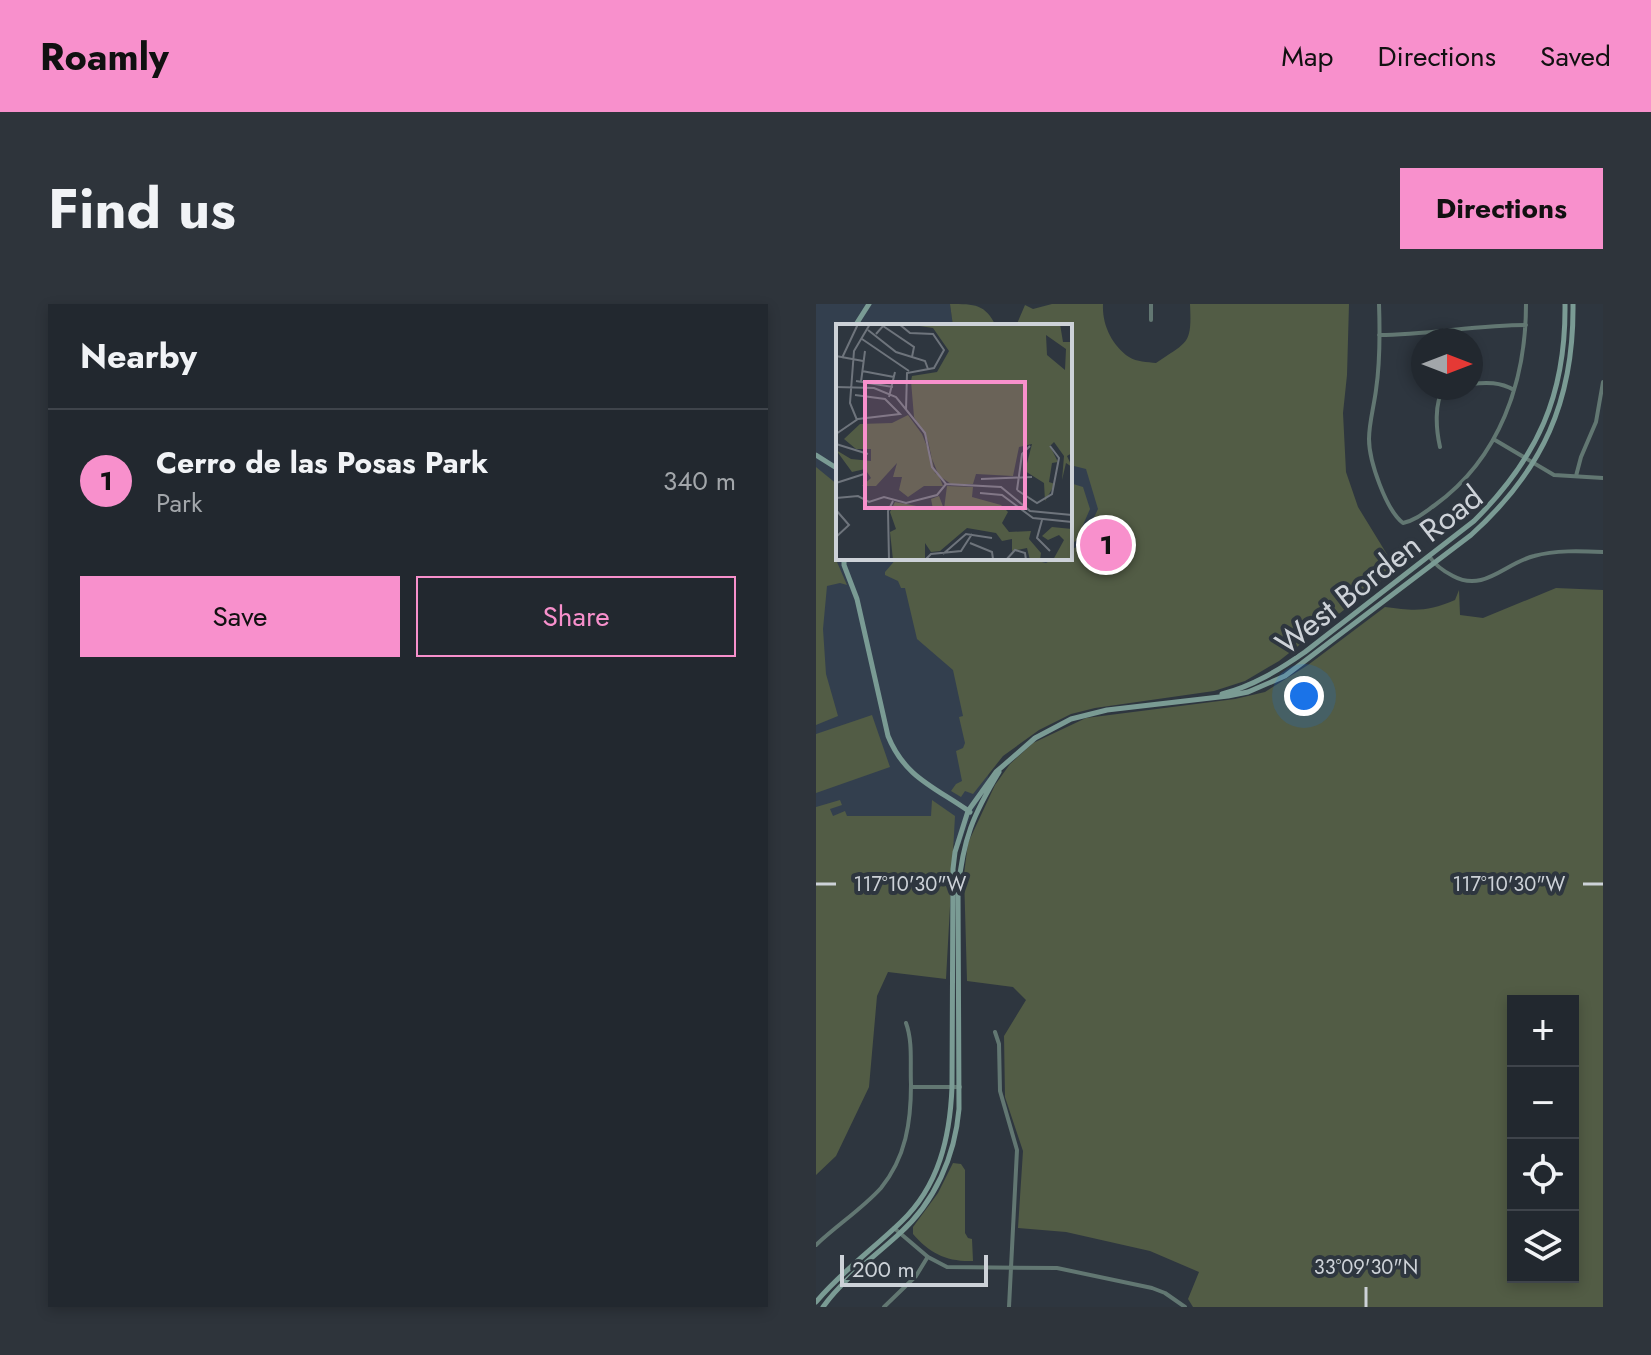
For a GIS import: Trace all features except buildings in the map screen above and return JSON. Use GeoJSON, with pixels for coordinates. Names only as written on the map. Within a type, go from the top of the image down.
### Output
{"type":"FeatureCollection","features":[{"type":"Feature","properties":{"kind":"main road"},"geometry":{"type":"LineString","coordinates":[[856,324],[869,304]]}},
{"type":"Feature","properties":{"kind":"main road","name":"West Borden Road"},"geometry":{"type":"LineString","coordinates":[[1216,696],[1245,687],[1277,671],[1474,521],[1497,498],[1527,458],[1554,397],[1561,366],[1565,304]]}},
{"type":"Feature","properties":{"kind":"main road","name":"West Borden Road"},"geometry":{"type":"LineString","coordinates":[[823,1307],[838,1287],[925,1205],[948,1162],[957,1130],[953,869],[968,811],[986,784],[1035,738],[1071,719],[1107,710],[1248,692],[1285,676],[1471,535],[1510,496],[1534,462],[1556,417],[1571,349],[1573,304]]}},
{"type":"Feature","properties":{"kind":"main road"},"geometry":{"type":"LineString","coordinates":[[816,455],[836,468]]}},
{"type":"Feature","properties":{"kind":"main road"},"geometry":{"type":"LineString","coordinates":[[844,560],[855,589],[888,736],[895,752],[920,780],[975,815]]}},
{"type":"Feature","properties":{"kind":"main road","name":"West Borden Road"},"geometry":{"type":"LineString","coordinates":[[956,1087],[958,890],[963,849],[975,815],[1002,767]]}},
{"type":"Feature","properties":{"kind":"main road","name":"West Borden Road"},"geometry":{"type":"LineString","coordinates":[[816,1302],[847,1269],[897,1231]]}},
{"type":"Feature","properties":{"kind":"street"},"geometry":{"type":"LineString","coordinates":[[1151,304],[1151,320]]}},
{"type":"Feature","properties":{"kind":"street"},"geometry":{"type":"LineString","coordinates":[[1379,304],[1376,389],[1369,440],[1381,487],[1397,519],[1403,523],[1413,521],[1452,493],[1494,440],[1519,374],[1525,343],[1526,304]]}},
{"type":"Feature","properties":{"kind":"street"},"geometry":{"type":"LineString","coordinates":[[1379,335],[1526,325]]}},
{"type":"Feature","properties":{"kind":"street"},"geometry":{"type":"LineString","coordinates":[[1483,382],[1504,385],[1514,390]]}},
{"type":"Feature","properties":{"kind":"street"},"geometry":{"type":"LineString","coordinates":[[1576,476],[1596,422],[1603,382]]}},
{"type":"Feature","properties":{"kind":"street"},"geometry":{"type":"LineString","coordinates":[[1439,400],[1436,431],[1440,447]]}},
{"type":"Feature","properties":{"kind":"street"},"geometry":{"type":"LineString","coordinates":[[1494,440],[1554,475],[1603,478]]}},
{"type":"Feature","properties":{"kind":"street"},"geometry":{"type":"LineString","coordinates":[[1429,556],[1434,563],[1462,581],[1476,582],[1487,580],[1535,556],[1603,552]]}},
{"type":"Feature","properties":{"kind":"street"},"geometry":{"type":"LineString","coordinates":[[816,1245],[870,1198],[889,1176],[903,1149],[909,1127],[911,1087],[910,1034],[906,1023]]}},
{"type":"Feature","properties":{"kind":"street"},"geometry":{"type":"LineString","coordinates":[[995,1032],[999,1044],[1000,1091],[1017,1150],[1009,1307]]}},
{"type":"Feature","properties":{"kind":"street"},"geometry":{"type":"LineString","coordinates":[[911,1087],[956,1087]]}},
{"type":"Feature","properties":{"kind":"street"},"geometry":{"type":"LineString","coordinates":[[897,1231],[928,1257],[947,1267],[1057,1268],[1139,1285],[1165,1293],[1185,1307]]}},
{"type":"Feature","properties":{"kind":"street"},"geometry":{"type":"LineString","coordinates":[[884,1307],[916,1276],[928,1257]]}},
{"type":"Feature","properties":{"kind":"shaded area"},"geometry":{"type":"Polygon","coordinates":[[[816,304],[950,304],[953,324],[836,324],[836,560],[1072,560],[1072,384],[1246,582],[993,618],[988,786],[970,818],[961,844],[816,839],[816,304]]]}},
{"type":"Feature","properties":{"kind":"green space"},"geometry":{"type":"Polygon","coordinates":[[[950,304],[983,309],[995,324],[953,324],[950,304]]]}},
{"type":"Feature","properties":{"kind":"green space"},"geometry":{"type":"Polygon","coordinates":[[[1052,304],[1103,304],[1106,327],[1118,347],[1132,359],[1156,363],[1186,341],[1190,327],[1190,304],[1349,304],[1343,413],[1346,472],[1358,507],[1396,569],[1279,661],[1245,681],[1214,691],[1071,714],[1039,730],[1003,756],[973,794],[965,791],[961,797],[951,791],[962,781],[956,751],[963,748],[965,743],[959,717],[963,716],[953,670],[917,639],[905,588],[901,588],[898,581],[885,575],[885,572],[895,560],[1033,560],[1046,563],[1072,560],[1072,549],[1081,545],[1098,509],[1086,469],[1072,466],[1072,324],[1017,324],[1025,305],[1033,309],[1052,304]]]}},
{"type":"Feature","properties":{"kind":"green space"},"geometry":{"type":"Polygon","coordinates":[[[816,467],[836,483],[836,560],[847,585],[827,586],[823,629],[826,674],[838,716],[816,725],[816,467]]]}},
{"type":"Feature","properties":{"kind":"green space"},"geometry":{"type":"Polygon","coordinates":[[[1072,484],[1083,487],[1090,509],[1076,541],[1072,543],[1072,484]]]}},
{"type":"Feature","properties":{"kind":"green space"},"geometry":{"type":"Polygon","coordinates":[[[1556,588],[1603,590],[1603,1307],[1193,1307],[1188,1299],[1199,1272],[1150,1251],[1066,1232],[1018,1228],[1023,1151],[1005,1097],[1004,1036],[1026,1000],[1013,987],[967,981],[964,874],[968,843],[995,785],[1010,764],[1033,743],[1086,718],[1235,699],[1265,692],[1308,665],[1385,607],[1428,609],[1455,600],[1459,590],[1460,615],[1483,618],[1556,588]]]}},
{"type":"Feature","properties":{"kind":"green space"},"geometry":{"type":"Polygon","coordinates":[[[872,715],[890,767],[816,793],[816,734],[872,715]]]}},
{"type":"Feature","properties":{"kind":"green space"},"geometry":{"type":"Polygon","coordinates":[[[840,800],[842,805],[830,809],[833,816],[845,811],[847,816],[931,816],[932,800],[955,816],[946,979],[888,972],[877,996],[869,1087],[836,1156],[816,1175],[816,807],[840,800]]]}},
{"type":"Feature","properties":{"kind":"green space"},"geometry":{"type":"Polygon","coordinates":[[[953,1163],[961,1164],[965,1170],[965,1233],[972,1239],[973,1261],[939,1255],[913,1234],[913,1227],[938,1193],[953,1163]]]}},
{"type":"Feature","properties":{"kind":"place","name":"Cerro de las Posas Park"},"geometry":{"type":"Point","coordinates":[1106,545]}}]}
